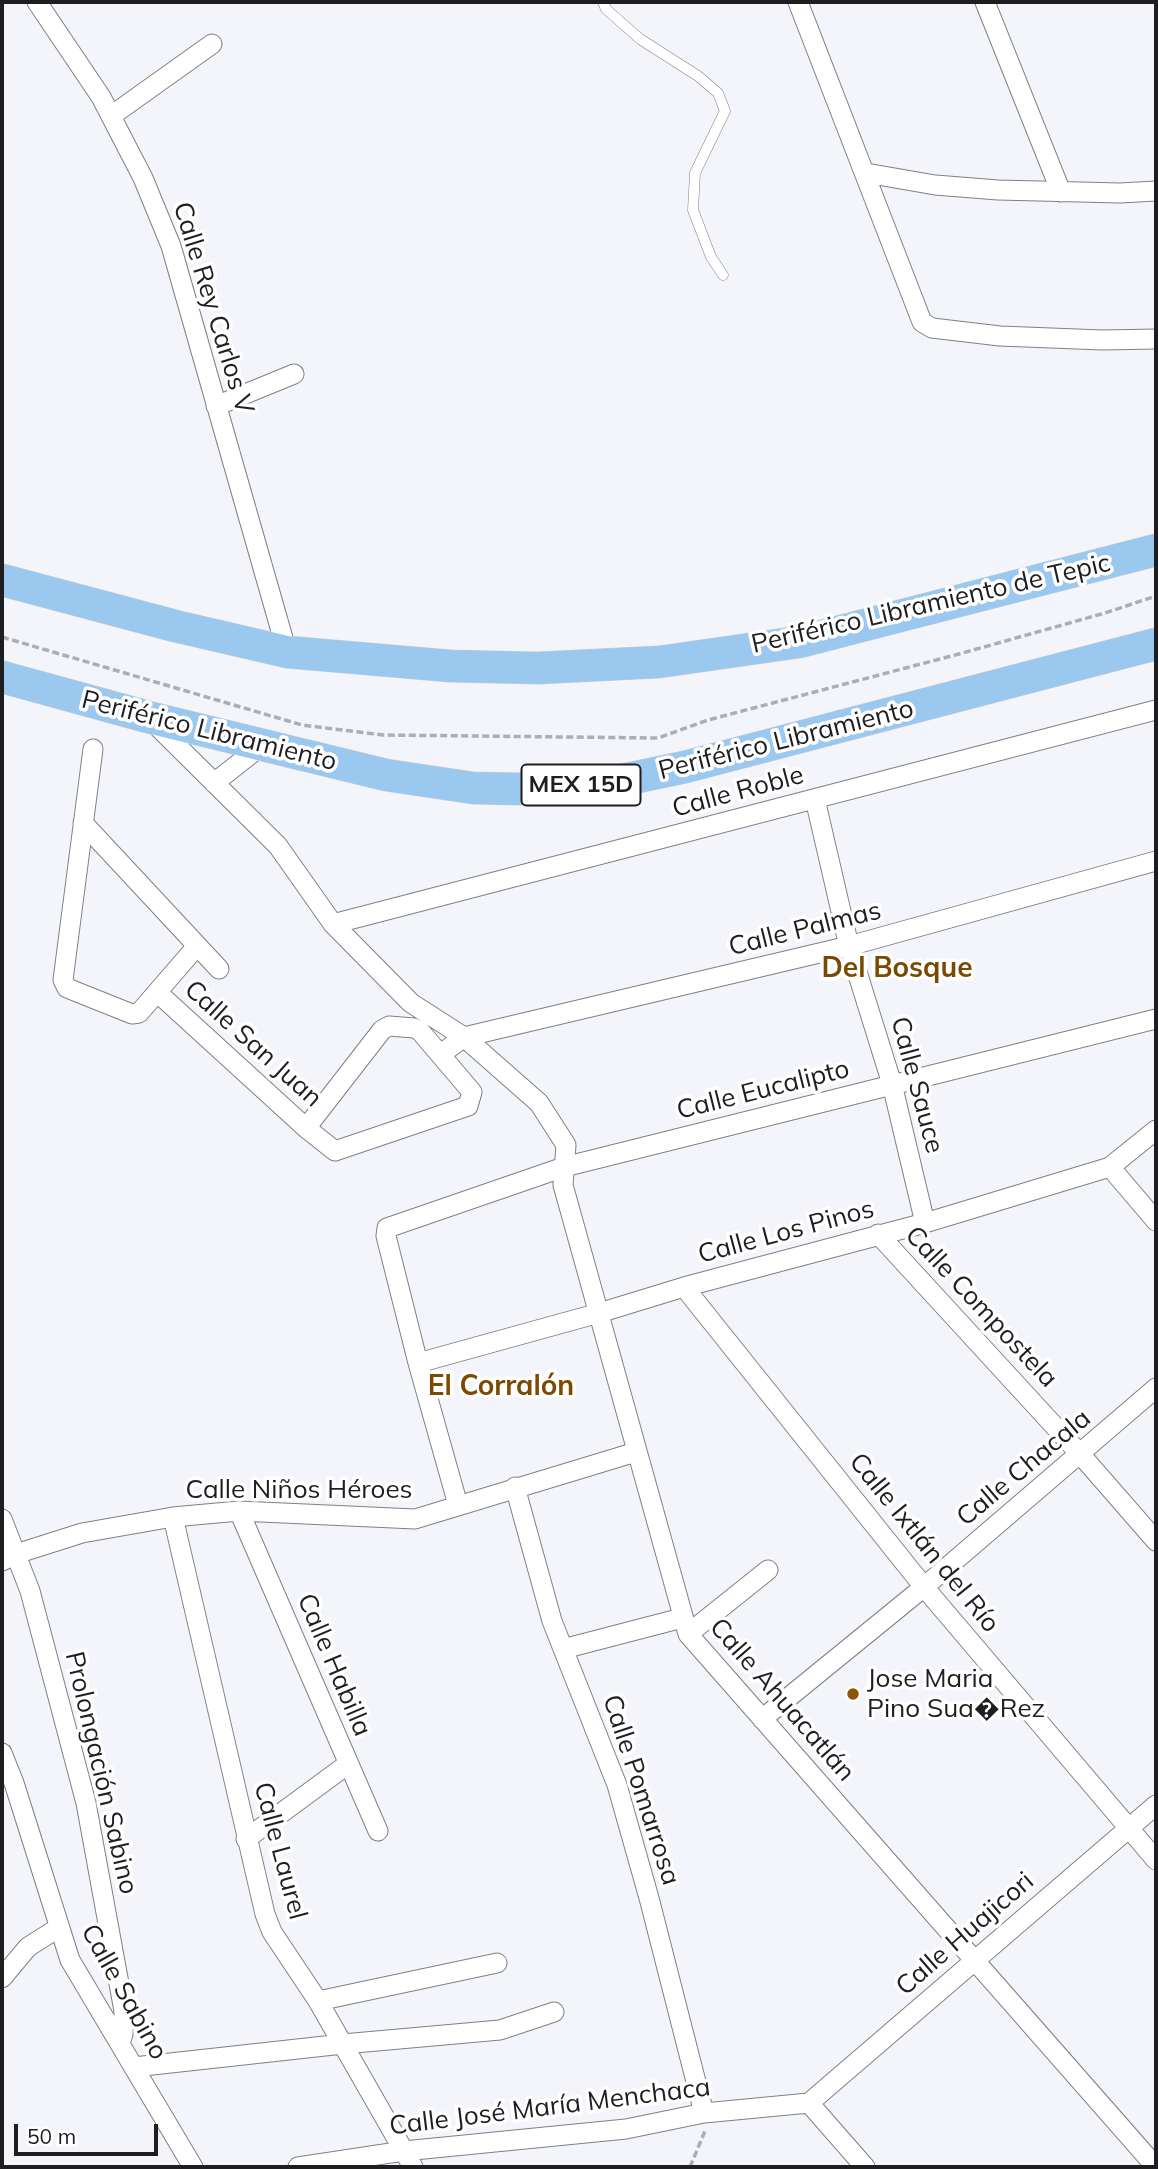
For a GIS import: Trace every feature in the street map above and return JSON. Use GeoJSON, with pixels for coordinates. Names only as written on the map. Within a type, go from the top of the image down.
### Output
{"type":"FeatureCollection","features":[{"type":"Feature","properties":{"kind":"highway","name":"Periférico Libramiento de Tepic"},"geometry":{"type":"LineString","coordinates":[[2,580],[175,626],[287,652],[450,666],[538,668],[659,662],[799,642],[1156,550]]}},
{"type":"Feature","properties":{"kind":"highway","name":"Periférico Libramiento"},"geometry":{"type":"LineString","coordinates":[[2,677],[261,746],[386,775],[473,788],[519,789],[618,781],[685,767],[1156,644]]}},
{"type":"Feature","properties":{"kind":"street","name":"Calle Rey Carlos V"},"geometry":{"type":"LineString","coordinates":[[37,2],[101,97],[143,178],[171,246],[287,652]]}},
{"type":"Feature","properties":{"kind":"street"},"geometry":{"type":"LineString","coordinates":[[798,2],[922,323],[932,328],[1000,336],[1156,339]]}},
{"type":"Feature","properties":{"kind":"street"},"geometry":{"type":"LineString","coordinates":[[985,2],[1061,192]]}},
{"type":"Feature","properties":{"kind":"street"},"geometry":{"type":"LineString","coordinates":[[111,116],[212,44]]}},
{"type":"Feature","properties":{"kind":"street"},"geometry":{"type":"LineString","coordinates":[[866,173],[935,185],[1061,192],[1156,191]]}},
{"type":"Feature","properties":{"kind":"street"},"geometry":{"type":"LineString","coordinates":[[216,406],[294,374]]}},
{"type":"Feature","properties":{"kind":"street","name":"Calle Roble"},"geometry":{"type":"LineString","coordinates":[[333,924],[1156,710]]}},
{"type":"Feature","properties":{"kind":"street","name":"Calle Ahuacatlán"},"geometry":{"type":"LineString","coordinates":[[148,717],[278,846],[333,924],[411,1003],[464,1037],[539,1103],[566,1145],[563,1185],[685,1626],[762,1720],[1156,2167]]}},
{"type":"Feature","properties":{"kind":"street"},"geometry":{"type":"LineString","coordinates":[[214,783],[261,746]]}},
{"type":"Feature","properties":{"kind":"street","name":"Calle San Juan"},"geometry":{"type":"LineString","coordinates":[[93,749],[63,980],[67,988],[132,1014],[139,1013],[158,993],[306,1128],[335,1151],[468,1106],[472,1092],[441,1054]]}},
{"type":"Feature","properties":{"kind":"street","name":"Calle Sauce"},"geometry":{"type":"LineString","coordinates":[[816,799],[849,946],[892,1084],[925,1223]]}},
{"type":"Feature","properties":{"kind":"street"},"geometry":{"type":"LineString","coordinates":[[83,823],[219,969]]}},
{"type":"Feature","properties":{"kind":"street","name":"Calle Palmas"},"geometry":{"type":"LineString","coordinates":[[464,1037],[849,946],[1156,861]]}},
{"type":"Feature","properties":{"kind":"street"},"geometry":{"type":"LineString","coordinates":[[158,993],[197,946]]}},
{"type":"Feature","properties":{"kind":"street","name":"Calle Eucalipto"},"geometry":{"type":"LineString","coordinates":[[418,1363],[386,1236],[387,1228],[564,1167],[1156,1019]]}},
{"type":"Feature","properties":{"kind":"street"},"geometry":{"type":"LineString","coordinates":[[306,1128],[382,1030],[389,1026],[414,1028],[441,1054],[464,1037]]}},
{"type":"Feature","properties":{"kind":"street","name":"Calle Los Pinos"},"geometry":{"type":"LineString","coordinates":[[418,1363],[684,1287],[925,1223],[1110,1167],[1156,1130]]}},
{"type":"Feature","properties":{"kind":"street"},"geometry":{"type":"LineString","coordinates":[[1110,1167],[1156,1221]]}},
{"type":"Feature","properties":{"kind":"street","name":"Calle Compostela"},"geometry":{"type":"LineString","coordinates":[[878,1234],[1081,1455],[1156,1541]]}},
{"type":"Feature","properties":{"kind":"street","name":"Calle Ixtlán del Río"},"geometry":{"type":"LineString","coordinates":[[684,1287],[924,1587],[1156,1860]]}},
{"type":"Feature","properties":{"kind":"street"},"geometry":{"type":"LineString","coordinates":[[418,1363],[458,1505]]}},
{"type":"Feature","properties":{"kind":"street","name":"Calle Chacala"},"geometry":{"type":"LineString","coordinates":[[762,1720],[1081,1455],[1156,1388]]}},
{"type":"Feature","properties":{"kind":"street","name":"Calle Niños Héroes"},"geometry":{"type":"LineString","coordinates":[[9,1557],[82,1533],[173,1517],[239,1511],[415,1519],[636,1452]]}},
{"type":"Feature","properties":{"kind":"street","name":"Calle Pomarrosa"},"geometry":{"type":"LineString","coordinates":[[514,1487],[552,1621],[617,1785],[649,1898],[705,2122]]}},
{"type":"Feature","properties":{"kind":"street","name":"Calle Habilla"},"geometry":{"type":"LineString","coordinates":[[239,1511],[348,1764],[246,1839]]}},
{"type":"Feature","properties":{"kind":"street","name":"Calle Laurel"},"geometry":{"type":"LineString","coordinates":[[173,1517],[265,1914],[272,1932],[318,2001],[408,2159]]}},
{"type":"Feature","properties":{"kind":"street","name":"Prolongación Sabino"},"geometry":{"type":"LineString","coordinates":[[2,1519],[9,1557],[30,1591],[86,1802],[124,2011],[120,2043]]}},
{"type":"Feature","properties":{"kind":"street"},"geometry":{"type":"LineString","coordinates":[[563,1649],[685,1626],[768,1570]]}},
{"type":"Feature","properties":{"kind":"street","name":"Calle Sabino"},"geometry":{"type":"LineString","coordinates":[[2,1753],[70,1960],[193,2167]]}},
{"type":"Feature","properties":{"kind":"street"},"geometry":{"type":"LineString","coordinates":[[348,1764],[378,1831]]}},
{"type":"Feature","properties":{"kind":"street","name":"Calle Huajicori"},"geometry":{"type":"LineString","coordinates":[[808,2103],[1156,1805]]}},
{"type":"Feature","properties":{"kind":"street"},"geometry":{"type":"LineString","coordinates":[[2,1978],[28,1947],[58,1928]]}},
{"type":"Feature","properties":{"kind":"street"},"geometry":{"type":"LineString","coordinates":[[318,2001],[497,1963]]}},
{"type":"Feature","properties":{"kind":"street"},"geometry":{"type":"LineString","coordinates":[[134,2067],[343,2043],[500,2030],[554,2012]]}},
{"type":"Feature","properties":{"kind":"street"},"geometry":{"type":"LineString","coordinates":[[808,2103],[865,2167]]}},
{"type":"Feature","properties":{"kind":"street","name":"Calle José María Menchaca"},"geometry":{"type":"LineString","coordinates":[[298,2167],[408,2159],[626,2129],[705,2122],[808,2103]]}},
{"type":"Feature","properties":{"kind":"lane"},"geometry":{"type":"LineString","coordinates":[[603,2],[606,9],[640,39],[698,76],[718,93],[725,111],[695,173],[693,210],[711,257],[723,275]]}},
{"type":"Feature","properties":{"kind":"path"},"geometry":{"type":"LineString","coordinates":[[690,2167],[705,2122]]}},
{"type":"Feature","properties":{"kind":"place","name":"Jose Maria Pino Sua�Rez"},"geometry":{"type":"Point","coordinates":[853,1694]}},
{"type":"Feature","properties":{"kind":"district","name":"Del Bosque"},"geometry":{"type":"Point","coordinates":[897,969]}},
{"type":"Feature","properties":{"kind":"district","name":"El Corralón"},"geometry":{"type":"Point","coordinates":[501,1387]}}]}
